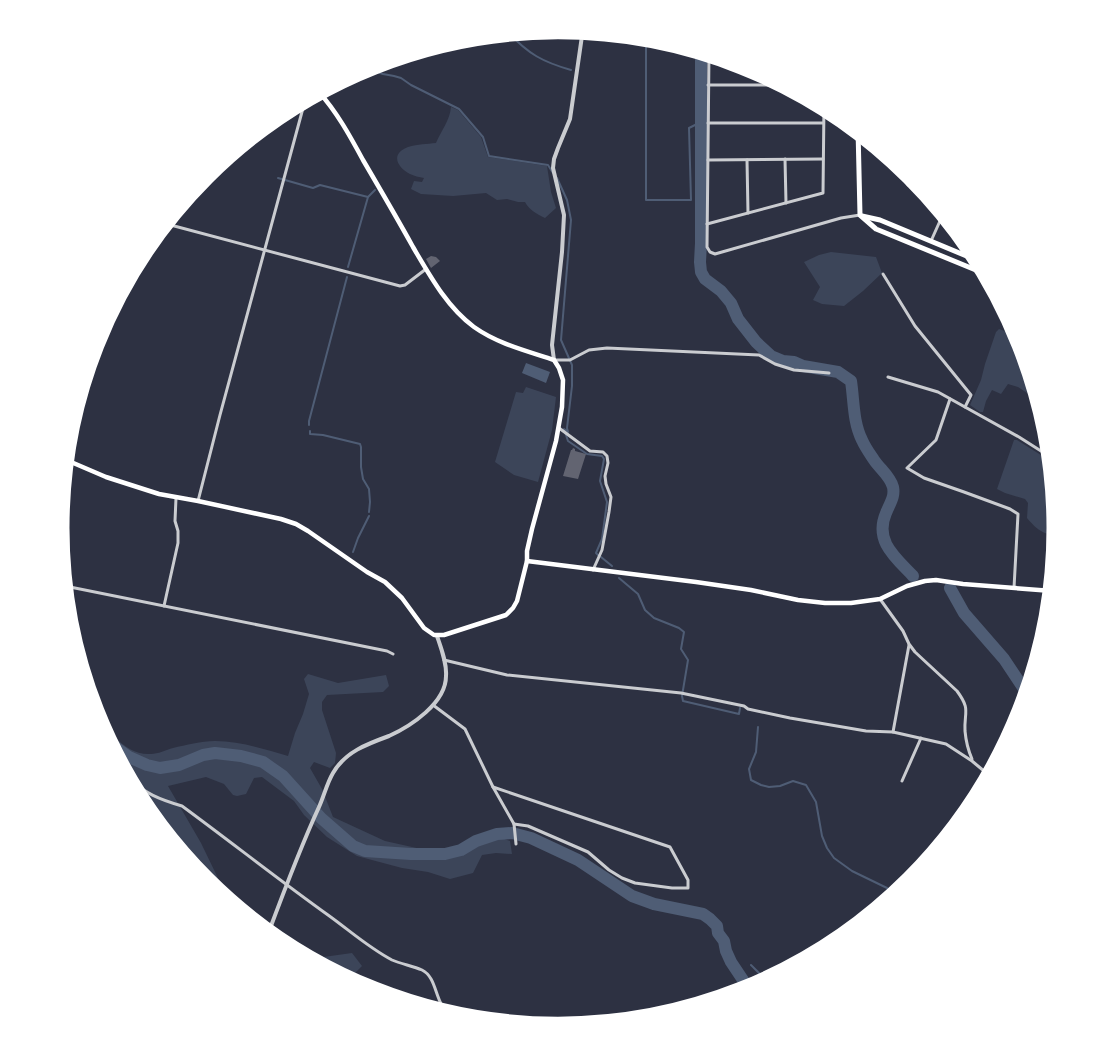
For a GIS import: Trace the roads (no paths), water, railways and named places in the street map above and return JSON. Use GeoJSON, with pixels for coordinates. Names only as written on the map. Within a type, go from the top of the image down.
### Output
{"type":"FeatureCollection","features":[{"type":"Feature","properties":{"kind":"main road"},"geometry":{"type":"LineString","coordinates":[[72,462],[115,480],[159,494],[296,524],[391,586],[420,624],[428,632],[437,636],[488,622],[508,613],[517,601],[532,529],[559,428],[563,380],[560,368],[554,360],[501,342],[473,326],[453,307],[426,269],[346,130],[323,97]]}},
{"type":"Feature","properties":{"kind":"main road"},"geometry":{"type":"LineString","coordinates":[[858,141],[860,215],[876,229],[973,268]]}},
{"type":"Feature","properties":{"kind":"main road"},"geometry":{"type":"LineString","coordinates":[[860,215],[880,219],[965,255]]}},
{"type":"Feature","properties":{"kind":"main road"},"geometry":{"type":"LineString","coordinates":[[527,561],[751,590],[798,600],[852,603],[880,599],[907,586],[936,580],[1044,590]]}},
{"type":"Feature","properties":{"kind":"street"},"geometry":{"type":"LineString","coordinates":[[582,39],[570,119],[554,159],[553,168],[564,215],[552,345],[554,360],[570,360],[589,350],[607,348],[759,355],[775,364],[794,370],[829,373]]}},
{"type":"Feature","properties":{"kind":"street"},"geometry":{"type":"LineString","coordinates":[[709,62],[707,247],[710,252],[715,254],[841,218],[860,215]]}},
{"type":"Feature","properties":{"kind":"street"},"geometry":{"type":"LineString","coordinates":[[708,85],[768,85]]}},
{"type":"Feature","properties":{"kind":"street"},"geometry":{"type":"LineString","coordinates":[[198,501],[303,110]]}},
{"type":"Feature","properties":{"kind":"street"},"geometry":{"type":"LineString","coordinates":[[707,224],[823,193],[824,116]]}},
{"type":"Feature","properties":{"kind":"street"},"geometry":{"type":"LineString","coordinates":[[708,123],[824,123]]}},
{"type":"Feature","properties":{"kind":"street"},"geometry":{"type":"LineString","coordinates":[[785,159],[786,203]]}},
{"type":"Feature","properties":{"kind":"street"},"geometry":{"type":"LineString","coordinates":[[708,160],[824,159]]}},
{"type":"Feature","properties":{"kind":"street"},"geometry":{"type":"LineString","coordinates":[[747,160],[748,213]]}},
{"type":"Feature","properties":{"kind":"street"},"geometry":{"type":"LineString","coordinates":[[931,241],[940,221]]}},
{"type":"Feature","properties":{"kind":"street"},"geometry":{"type":"LineString","coordinates":[[172,225],[400,286],[405,285],[426,269]]}},
{"type":"Feature","properties":{"kind":"street"},"geometry":{"type":"LineString","coordinates":[[883,274],[915,326],[971,395],[964,407]]}},
{"type":"Feature","properties":{"kind":"street"},"geometry":{"type":"LineString","coordinates":[[888,377],[938,393],[1042,452]]}},
{"type":"Feature","properties":{"kind":"street"},"geometry":{"type":"LineString","coordinates":[[950,399],[936,440],[907,468],[924,478],[1018,513],[1014,588]]}},
{"type":"Feature","properties":{"kind":"street"},"geometry":{"type":"LineString","coordinates":[[559,428],[590,451],[603,452],[607,456],[605,476],[611,497],[602,550],[593,570]]}},
{"type":"Feature","properties":{"kind":"street"},"geometry":{"type":"LineString","coordinates":[[164,606],[178,543],[175,521],[176,496]]}},
{"type":"Feature","properties":{"kind":"street"},"geometry":{"type":"LineString","coordinates":[[72,587],[393,654]]}},
{"type":"Feature","properties":{"kind":"street"},"geometry":{"type":"LineString","coordinates":[[880,599],[915,652],[961,697],[967,709],[966,743],[972,761]]}},
{"type":"Feature","properties":{"kind":"street"},"geometry":{"type":"LineString","coordinates":[[272,924],[312,822],[333,774],[340,764],[348,756],[372,742],[408,726],[433,705],[442,692],[446,677],[437,636]]}},
{"type":"Feature","properties":{"kind":"street"},"geometry":{"type":"LineString","coordinates":[[893,732],[909,644]]}},
{"type":"Feature","properties":{"kind":"street"},"geometry":{"type":"LineString","coordinates":[[444,660],[507,675],[681,693],[790,718],[866,731],[893,732],[946,744],[983,770]]}},
{"type":"Feature","properties":{"kind":"street"},"geometry":{"type":"LineString","coordinates":[[433,705],[465,729],[515,826],[516,844]]}},
{"type":"Feature","properties":{"kind":"street"},"geometry":{"type":"LineString","coordinates":[[902,781],[921,738]]}},
{"type":"Feature","properties":{"kind":"street"},"geometry":{"type":"LineString","coordinates":[[493,787],[670,847],[687,880],[688,888],[636,883],[609,870],[588,852],[528,826],[515,826]]}},
{"type":"Feature","properties":{"kind":"street"},"geometry":{"type":"LineString","coordinates":[[147,793],[182,806],[371,946],[409,967],[423,970],[433,980],[440,1003]]}},
{"type":"Feature","properties":{"kind":"waterway"},"geometry":{"type":"LineString","coordinates":[[516,40],[536,56],[571,70]]}},
{"type":"Feature","properties":{"kind":"waterway"},"geometry":{"type":"LineString","coordinates":[[646,46],[646,200],[691,200],[689,128],[701,122]]}},
{"type":"Feature","properties":{"kind":"waterway"},"geometry":{"type":"LineString","coordinates":[[701,59],[701,272],[705,279],[721,291],[731,303],[738,319],[756,342],[771,356],[803,366],[838,372],[851,381],[855,419],[859,433],[863,443],[893,487],[893,497],[883,523],[885,540],[893,555],[913,576]]}},
{"type":"Feature","properties":{"kind":"waterway"},"geometry":{"type":"LineString","coordinates":[[378,72],[401,78],[459,109],[483,137],[489,156],[548,165],[553,173]]}},
{"type":"Feature","properties":{"kind":"waterway"},"geometry":{"type":"LineString","coordinates":[[278,178],[313,188],[320,185],[368,197]]}},
{"type":"Feature","properties":{"kind":"waterway"},"geometry":{"type":"LineString","coordinates":[[557,178],[567,200],[571,220],[561,340],[572,365],[572,386],[568,432],[564,429],[568,441],[587,454],[602,456],[604,459],[600,481],[607,502],[602,539],[596,553],[598,555]]}},
{"type":"Feature","properties":{"kind":"waterway"},"geometry":{"type":"LineString","coordinates":[[348,267],[368,197],[375,190]]}},
{"type":"Feature","properties":{"kind":"waterway"},"geometry":{"type":"LineString","coordinates":[[309,425],[347,277]]}},
{"type":"Feature","properties":{"kind":"waterway"},"geometry":{"type":"LineString","coordinates":[[310,431],[310,434],[360,444],[363,479],[369,489],[369,512]]}},
{"type":"Feature","properties":{"kind":"waterway"},"geometry":{"type":"LineString","coordinates":[[353,552],[369,516]]}},
{"type":"Feature","properties":{"kind":"waterway"},"geometry":{"type":"LineString","coordinates":[[601,557],[612,566]]}},
{"type":"Feature","properties":{"kind":"waterway"},"geometry":{"type":"LineString","coordinates":[[619,578],[638,594],[645,610],[654,618],[684,632],[681,649],[688,660],[683,701],[739,714],[740,708]]}},
{"type":"Feature","properties":{"kind":"waterway"},"geometry":{"type":"LineString","coordinates":[[950,588],[964,613],[1004,659],[1022,686]]}},
{"type":"Feature","properties":{"kind":"waterway"},"geometry":{"type":"LineString","coordinates":[[758,727],[756,752],[749,769],[751,780],[769,787],[793,781],[806,785],[816,802],[822,836],[834,858],[852,871],[888,890]]}},
{"type":"Feature","properties":{"kind":"waterway"},"geometry":{"type":"LineString","coordinates":[[124,753],[147,765],[160,768],[179,765],[203,755],[215,753],[241,756],[263,762],[283,776],[321,818],[353,846],[365,851],[445,854],[461,850],[476,841],[497,834],[512,833],[531,838],[578,860],[632,896],[654,904],[703,914],[717,926],[731,962],[744,981]]}},
{"type":"Feature","properties":{"kind":"waterway"},"geometry":{"type":"LineString","coordinates":[[751,965],[760,974]]}}]}
